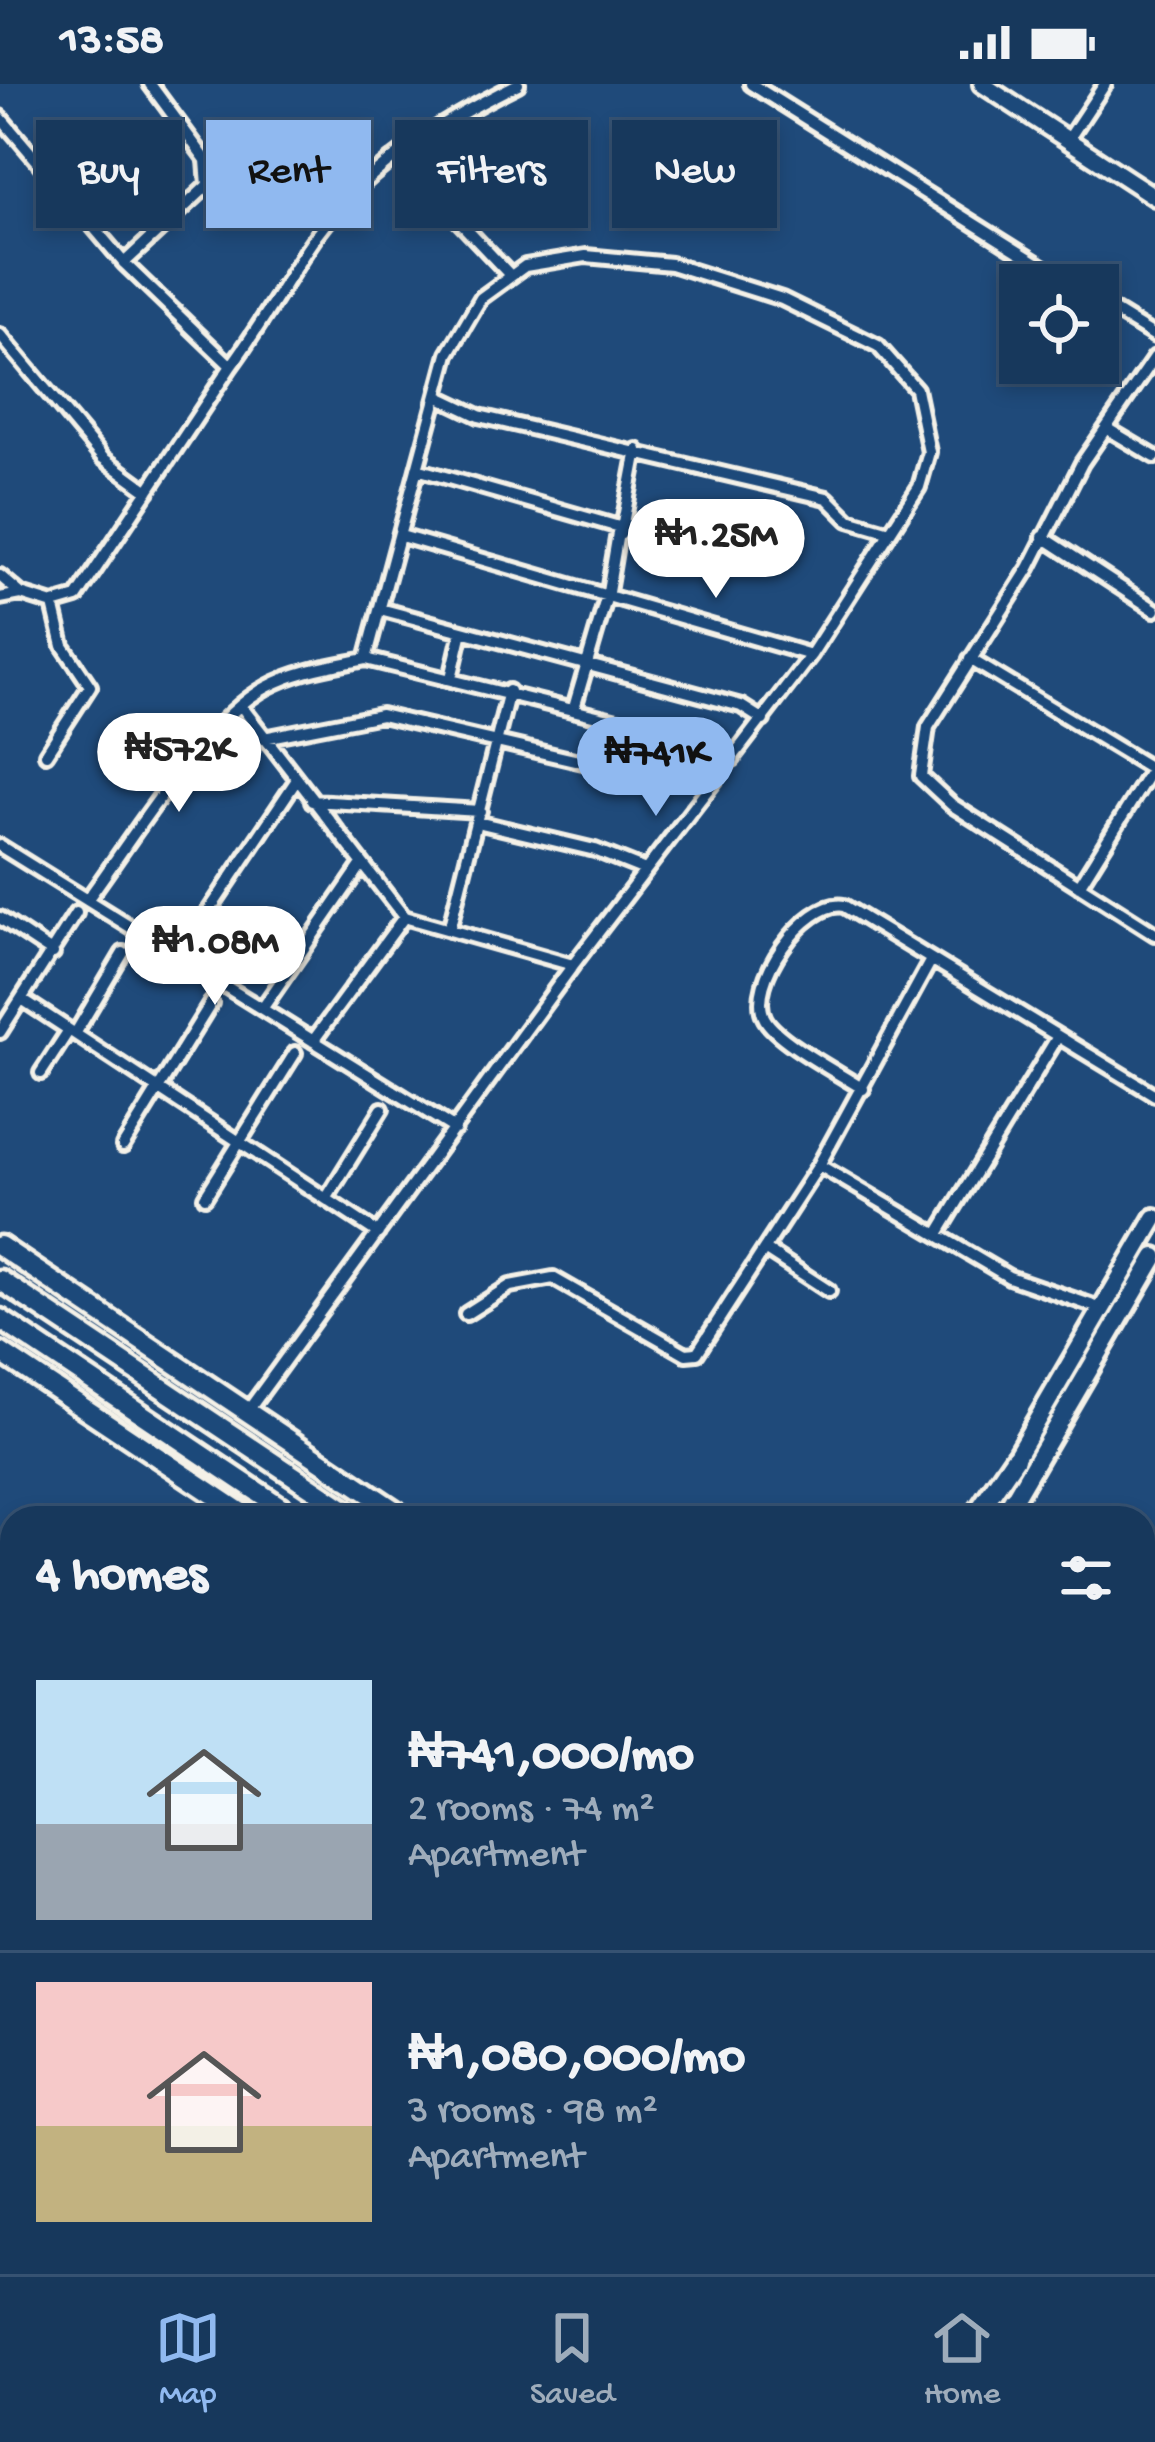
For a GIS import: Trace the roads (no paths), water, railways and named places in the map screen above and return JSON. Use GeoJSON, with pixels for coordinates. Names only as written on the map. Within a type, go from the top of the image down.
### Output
{"type":"FeatureCollection","features":[{"type":"Feature","properties":{"kind":"highway"},"geometry":{"type":"LineString","coordinates":[[0,1246],[388,1506]]}},
{"type":"Feature","properties":{"kind":"highway"},"geometry":{"type":"LineString","coordinates":[[0,1261],[48,1279]]}},
{"type":"Feature","properties":{"kind":"highway"},"geometry":{"type":"LineString","coordinates":[[0,1280],[340,1506]]}},
{"type":"Feature","properties":{"kind":"highway"},"geometry":{"type":"LineString","coordinates":[[8,1324],[80,1406]]}},
{"type":"Feature","properties":{"kind":"highway"},"geometry":{"type":"LineString","coordinates":[[8,1324],[279,1506]]}},
{"type":"Feature","properties":{"kind":"highway"},"geometry":{"type":"LineString","coordinates":[[0,1352],[231,1506]]}},
{"type":"Feature","properties":{"kind":"highway"},"geometry":{"type":"LineString","coordinates":[[986,1506],[1016,1458]]}},
{"type":"Feature","properties":{"kind":"main road"},"geometry":{"type":"LineString","coordinates":[[1016,1458],[1155,1218]]}},
{"type":"Feature","properties":{"kind":"main road"},"geometry":{"type":"LineString","coordinates":[[1011,1506],[1155,1257]]}},
{"type":"Feature","properties":{"kind":"street"},"geometry":{"type":"LineString","coordinates":[[124,263],[208,185],[206,160],[150,84]]}},
{"type":"Feature","properties":{"kind":"street"},"geometry":{"type":"LineString","coordinates":[[751,84],[1038,264]]}},
{"type":"Feature","properties":{"kind":"street"},"geometry":{"type":"LineString","coordinates":[[982,84],[1155,197]]}},
{"type":"Feature","properties":{"kind":"street"},"geometry":{"type":"LineString","coordinates":[[1068,140],[1105,84]]}},
{"type":"Feature","properties":{"kind":"street"},"geometry":{"type":"LineString","coordinates":[[447,120],[511,86]]}},
{"type":"Feature","properties":{"kind":"street"},"geometry":{"type":"LineString","coordinates":[[0,117],[124,263],[231,367]]}},
{"type":"Feature","properties":{"kind":"street"},"geometry":{"type":"LineString","coordinates":[[0,576],[21,594],[53,604],[77,596],[309,245],[374,172],[395,157]]}},
{"type":"Feature","properties":{"kind":"street"},"geometry":{"type":"LineString","coordinates":[[465,228],[508,273]]}},
{"type":"Feature","properties":{"kind":"street"},"geometry":{"type":"LineString","coordinates":[[247,1412],[573,965],[811,655],[919,487],[928,433],[916,389],[878,346],[782,299],[671,264],[586,256],[508,273],[481,298],[456,337],[366,659]]}},
{"type":"Feature","properties":{"kind":"street"},"geometry":{"type":"LineString","coordinates":[[1119,314],[1155,335]]}},
{"type":"Feature","properties":{"kind":"street"},"geometry":{"type":"LineString","coordinates":[[0,335],[103,458],[148,491]]}},
{"type":"Feature","properties":{"kind":"street"},"geometry":{"type":"LineString","coordinates":[[1155,357],[1106,428],[928,727],[921,776],[952,806],[1155,934]]}},
{"type":"Feature","properties":{"kind":"street"},"geometry":{"type":"LineString","coordinates":[[437,396],[479,416],[827,498],[849,520],[890,532]]}},
{"type":"Feature","properties":{"kind":"street"},"geometry":{"type":"LineString","coordinates":[[1106,428],[1155,457]]}},
{"type":"Feature","properties":{"kind":"street"},"geometry":{"type":"LineString","coordinates":[[574,708],[608,592],[637,450]]}},
{"type":"Feature","properties":{"kind":"street"},"geometry":{"type":"LineString","coordinates":[[417,470],[614,521],[621,534]]}},
{"type":"Feature","properties":{"kind":"street"},"geometry":{"type":"LineString","coordinates":[[400,536],[608,592],[811,655]]}},
{"type":"Feature","properties":{"kind":"street"},"geometry":{"type":"LineString","coordinates":[[1043,537],[1155,610]]}},
{"type":"Feature","properties":{"kind":"street"},"geometry":{"type":"LineString","coordinates":[[0,598],[21,594]]}},
{"type":"Feature","properties":{"kind":"street"},"geometry":{"type":"LineString","coordinates":[[46,754],[90,686],[63,646],[53,604]]}},
{"type":"Feature","properties":{"kind":"street"},"geometry":{"type":"LineString","coordinates":[[380,609],[741,706],[763,720]]}},
{"type":"Feature","properties":{"kind":"street"},"geometry":{"type":"LineString","coordinates":[[451,678],[462,631]]}},
{"type":"Feature","properties":{"kind":"street"},"geometry":{"type":"LineString","coordinates":[[87,900],[200,750],[241,706],[289,676],[366,659],[706,743],[734,759]]}},
{"type":"Feature","properties":{"kind":"street"},"geometry":{"type":"LineString","coordinates":[[970,659],[1154,766],[1078,886]]}},
{"type":"Feature","properties":{"kind":"street"},"geometry":{"type":"LineString","coordinates":[[449,930],[509,691]]}},
{"type":"Feature","properties":{"kind":"street"},"geometry":{"type":"LineString","coordinates":[[241,706],[360,867],[404,917],[573,965]]}},
{"type":"Feature","properties":{"kind":"street"},"geometry":{"type":"LineString","coordinates":[[264,738],[370,715],[639,775]]}},
{"type":"Feature","properties":{"kind":"street"},"geometry":{"type":"LineString","coordinates":[[178,957],[296,782]]}},
{"type":"Feature","properties":{"kind":"street"},"geometry":{"type":"LineString","coordinates":[[312,802],[478,817],[596,850],[645,870]]}},
{"type":"Feature","properties":{"kind":"street"},"geometry":{"type":"LineString","coordinates":[[0,846],[455,1129]]}},
{"type":"Feature","properties":{"kind":"street"},"geometry":{"type":"LineString","coordinates":[[262,1010],[360,867]]}},
{"type":"Feature","properties":{"kind":"street"},"geometry":{"type":"LineString","coordinates":[[863,1089],[767,1024],[757,1000],[763,979],[806,919],[826,905],[844,906],[1155,1095]]}},
{"type":"Feature","properties":{"kind":"street"},"geometry":{"type":"LineString","coordinates":[[0,1032],[25,1001],[76,914]]}},
{"type":"Feature","properties":{"kind":"street"},"geometry":{"type":"LineString","coordinates":[[313,1041],[404,917]]}},
{"type":"Feature","properties":{"kind":"street"},"geometry":{"type":"LineString","coordinates":[[0,918],[53,953]]}},
{"type":"Feature","properties":{"kind":"street"},"geometry":{"type":"LineString","coordinates":[[41,1073],[123,953]]}},
{"type":"Feature","properties":{"kind":"street"},"geometry":{"type":"LineString","coordinates":[[466,1314],[510,1286],[553,1278],[686,1354],[697,1353],[819,1165],[931,960]]}},
{"type":"Feature","properties":{"kind":"street"},"geometry":{"type":"LineString","coordinates":[[25,1001],[378,1233]]}},
{"type":"Feature","properties":{"kind":"street"},"geometry":{"type":"LineString","coordinates":[[123,1146],[211,1003]]}},
{"type":"Feature","properties":{"kind":"street"},"geometry":{"type":"LineString","coordinates":[[938,1234],[1057,1038]]}},
{"type":"Feature","properties":{"kind":"street"},"geometry":{"type":"LineString","coordinates":[[205,1197],[295,1053]]}},
{"type":"Feature","properties":{"kind":"street"},"geometry":{"type":"LineString","coordinates":[[326,1199],[382,1109]]}},
{"type":"Feature","properties":{"kind":"street"},"geometry":{"type":"LineString","coordinates":[[819,1165],[1009,1277],[1102,1309]]}},
{"type":"Feature","properties":{"kind":"street"},"geometry":{"type":"LineString","coordinates":[[766,1250],[829,1291]]}}]}
